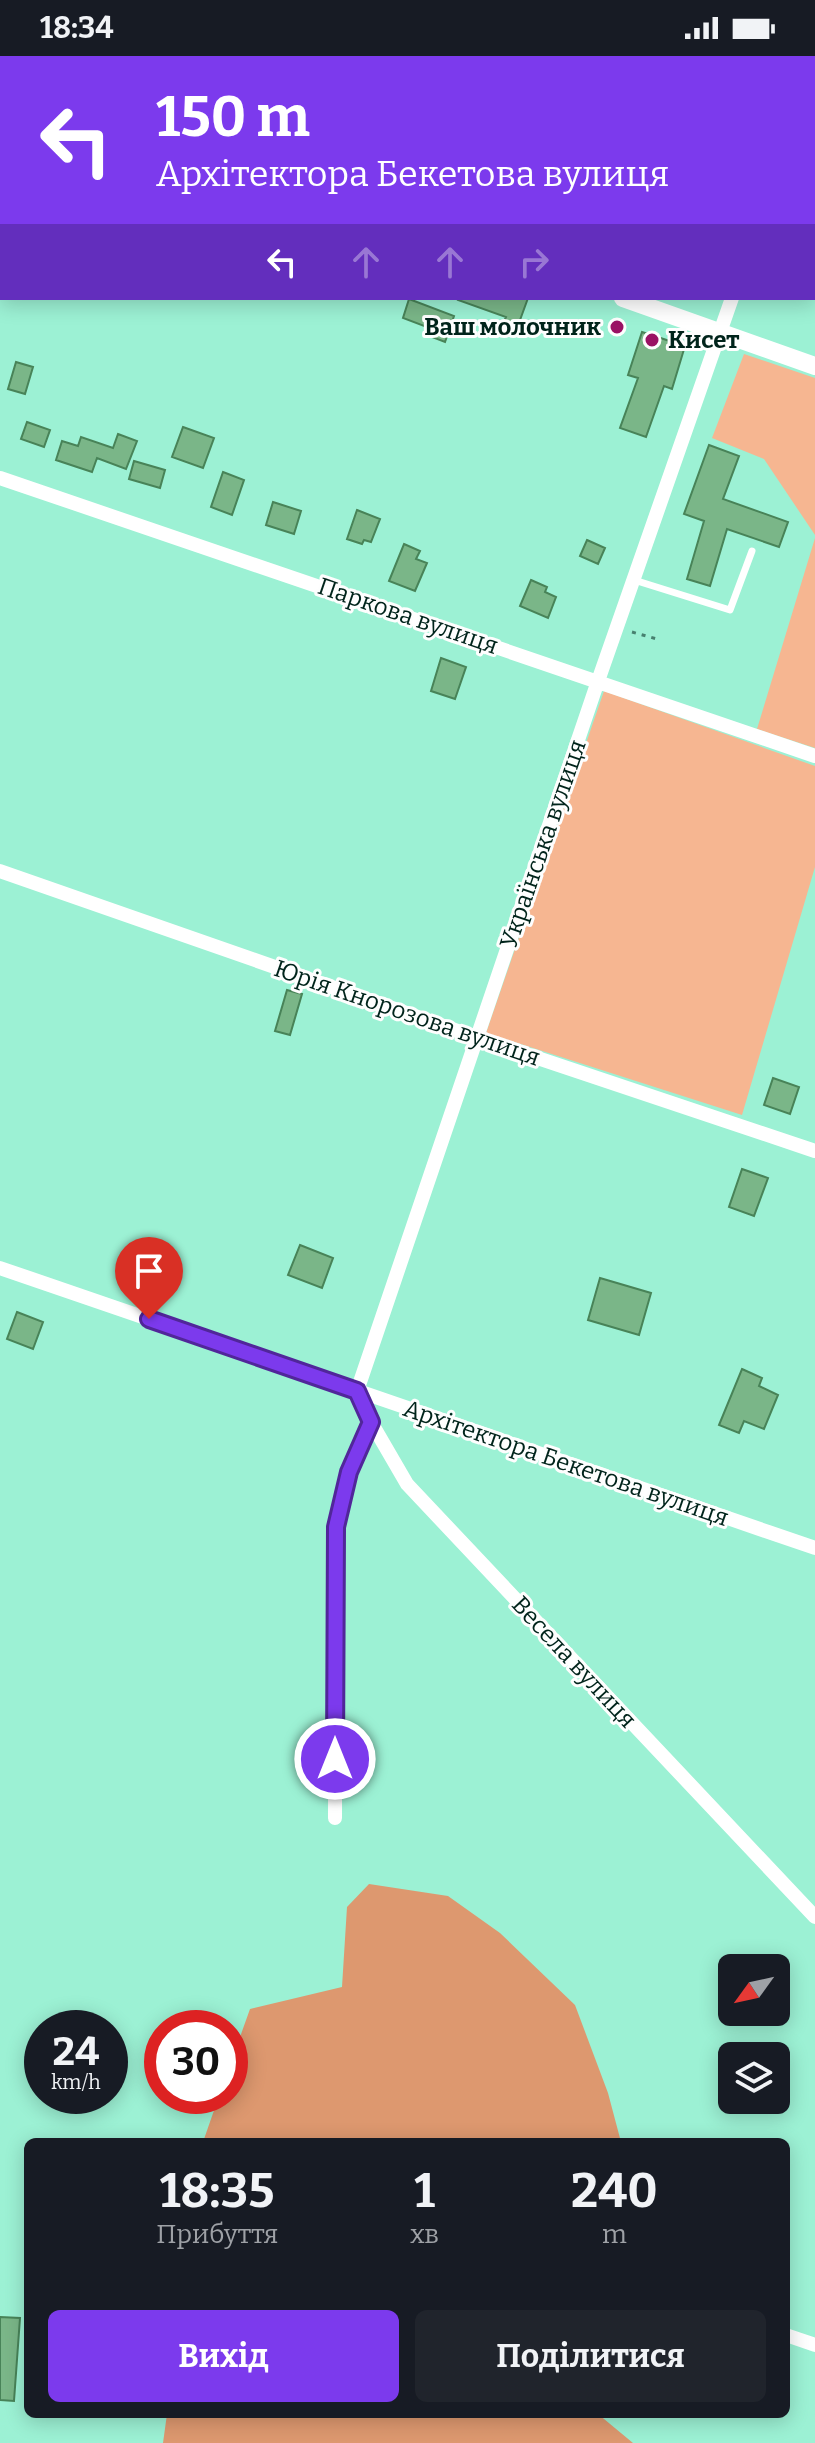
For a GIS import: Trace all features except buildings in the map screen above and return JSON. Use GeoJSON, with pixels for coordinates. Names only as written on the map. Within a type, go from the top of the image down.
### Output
{"type":"FeatureCollection","features":[{"type":"Feature","properties":{"kind":"street"},"geometry":{"type":"LineString","coordinates":[[628,300],[815,366]]}},
{"type":"Feature","properties":{"kind":"street","name":"Українська вулиця"},"geometry":{"type":"LineString","coordinates":[[357,1391],[598,681],[731,300]]}},
{"type":"Feature","properties":{"kind":"street","name":"Паркова вулиця"},"geometry":{"type":"LineString","coordinates":[[0,478],[815,756]]}},
{"type":"Feature","properties":{"kind":"street","name":"Юрія Кнорозова вулиця"},"geometry":{"type":"LineString","coordinates":[[0,871],[478,1038],[815,1151]]}},
{"type":"Feature","properties":{"kind":"street","name":"Архітектора Бекетова вулиця"},"geometry":{"type":"LineString","coordinates":[[0,1268],[815,1548]]}},
{"type":"Feature","properties":{"kind":"street","name":"Весела вулиця"},"geometry":{"type":"LineString","coordinates":[[357,1391],[407,1484],[815,1917]]}},
{"type":"Feature","properties":{"kind":"street"},"geometry":{"type":"LineString","coordinates":[[335,1818],[336,1527],[349,1472],[371,1422]]}},
{"type":"Feature","properties":{"kind":"street"},"geometry":{"type":"LineString","coordinates":[[790,2336],[815,2345]]}},
{"type":"Feature","properties":{"kind":"lane"},"geometry":{"type":"LineString","coordinates":[[634,580],[730,610],[752,551]]}},
{"type":"Feature","properties":{"kind":"path"},"geometry":{"type":"LineString","coordinates":[[617,627],[657,639]]}},
{"type":"Feature","properties":{"kind":"shaded area"},"geometry":{"type":"Polygon","coordinates":[[[744,354],[815,378],[815,535],[764,459],[712,438],[744,354]]]}},
{"type":"Feature","properties":{"kind":"shaded area"},"geometry":{"type":"Polygon","coordinates":[[[815,538],[815,748],[757,729],[815,538]]]}},
{"type":"Feature","properties":{"kind":"shaded area"},"geometry":{"type":"Polygon","coordinates":[[[604,691],[815,766],[815,867],[742,1115],[486,1033],[604,691]]]}},
{"type":"Feature","properties":{"kind":"shaded area"},"geometry":{"type":"Polygon","coordinates":[[[369,1884],[448,1896],[500,1933],[575,2005],[608,2093],[620,2138],[204,2138],[213,2114],[248,2114],[250,2009],[342,1987],[347,1907],[369,1884]]]}},
{"type":"Feature","properties":{"kind":"shaded area"},"geometry":{"type":"Polygon","coordinates":[[[166,2418],[603,2418],[633,2443],[163,2443],[166,2418]]]}},
{"type":"Feature","properties":{"kind":"place","name":"Ваш молочник"},"geometry":{"type":"Point","coordinates":[617,327]}},
{"type":"Feature","properties":{"kind":"place","name":"Кисет"},"geometry":{"type":"Point","coordinates":[652,340]}},
{"type":"Feature","properties":{"kind":"route"},"geometry":{"type":"LineString","coordinates":[[149,1319],[357,1391],[371,1422],[349,1472],[336,1527],[335,1759]]}}]}
